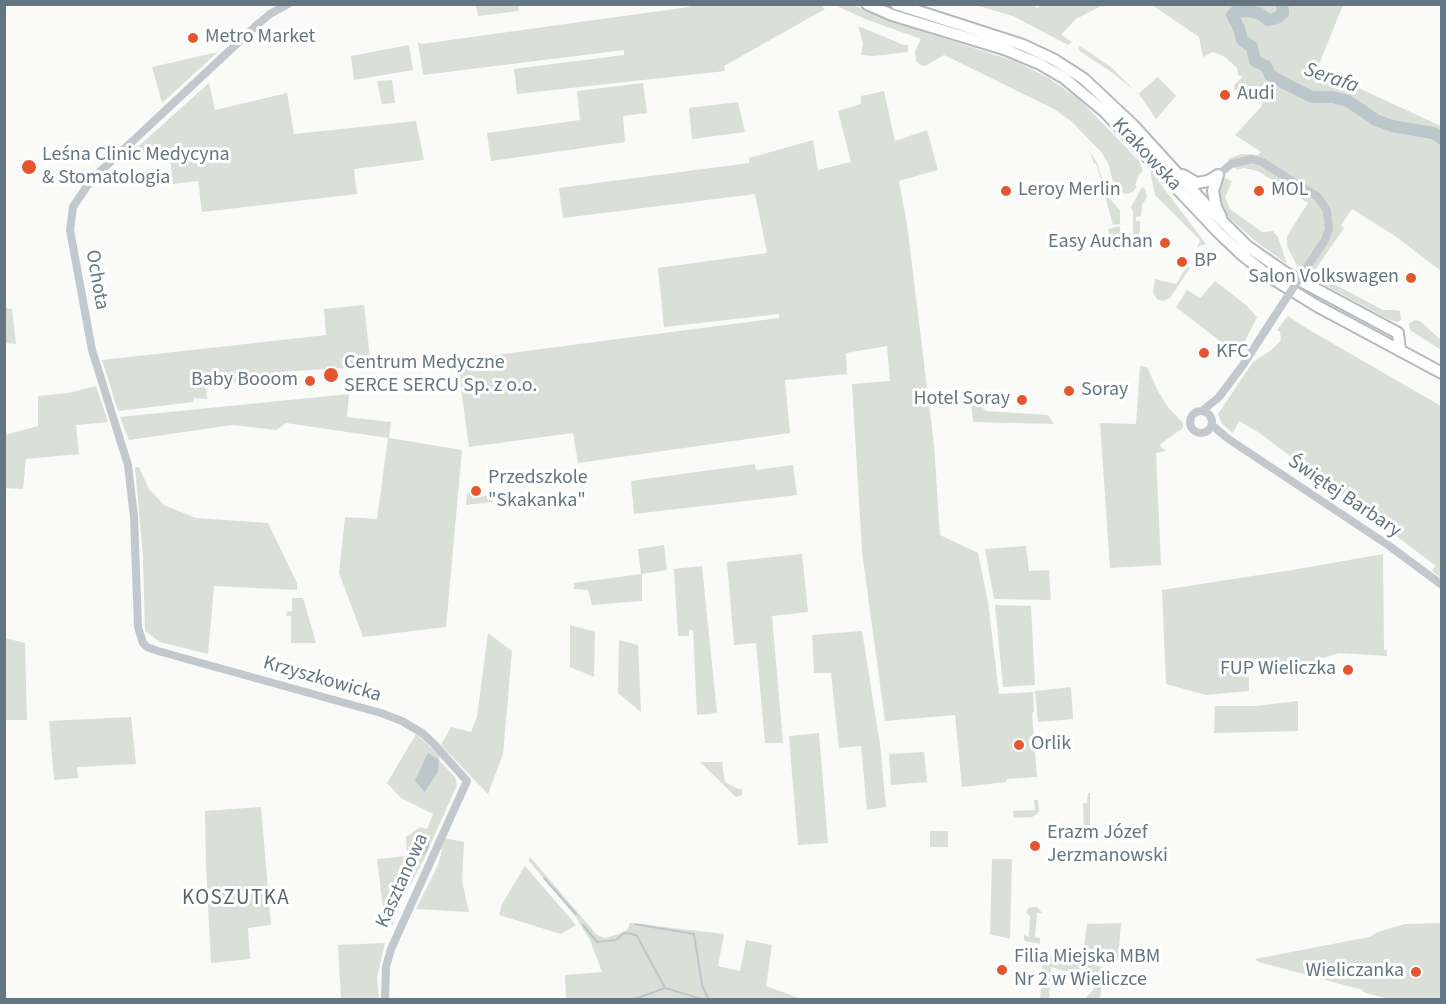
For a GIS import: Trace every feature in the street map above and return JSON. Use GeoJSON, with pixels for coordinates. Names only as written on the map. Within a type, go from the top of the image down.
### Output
{"type":"FeatureCollection","features":[{"type":"Feature","properties":{"kind":"main road","name":"Krakowska"},"geometry":{"type":"LineString","coordinates":[[867,4],[903,18],[1013,53],[1040,64],[1064,78],[1105,112],[1200,213],[1250,262],[1304,299],[1442,373]]}},
{"type":"Feature","properties":{"kind":"main road","name":"Krakowska"},"geometry":{"type":"LineString","coordinates":[[896,4],[1005,39],[1053,59],[1100,92],[1225,225],[1253,250],[1286,273],[1398,333],[1400,351]]}},
{"type":"Feature","properties":{"kind":"main road"},"geometry":{"type":"LineString","coordinates":[[1175,172],[1197,183],[1204,183],[1218,176]]}},
{"type":"Feature","properties":{"kind":"main road"},"geometry":{"type":"LineString","coordinates":[[1218,176],[1213,191],[1214,202],[1225,225]]}},
{"type":"Feature","properties":{"kind":"street","name":"Ochota"},"geometry":{"type":"LineString","coordinates":[[147,647],[141,639],[138,627],[134,517],[129,475],[91,343],[72,239],[71,211],[91,180],[258,24],[288,4]]}},
{"type":"Feature","properties":{"kind":"street"},"geometry":{"type":"LineString","coordinates":[[1218,176],[1231,164],[1252,159],[1262,162],[1318,197],[1327,211],[1329,229],[1325,240],[1243,365],[1219,397],[1202,411],[1191,416],[1190,427],[1197,433],[1210,424],[1219,397]]}},
{"type":"Feature","properties":{"kind":"street"},"geometry":{"type":"LineString","coordinates":[[1202,411],[1210,424]]}},
{"type":"Feature","properties":{"kind":"street","name":"Świętej Barbary"},"geometry":{"type":"LineString","coordinates":[[1210,424],[1227,438],[1388,545],[1442,585]]}},
{"type":"Feature","properties":{"kind":"street","name":"Krzyszkowicka"},"geometry":{"type":"LineString","coordinates":[[147,647],[402,721],[433,743],[467,781]]}},
{"type":"Feature","properties":{"kind":"street","name":"Kasztanowa"},"geometry":{"type":"LineString","coordinates":[[385,999],[386,967],[391,949],[467,781]]}},
{"type":"Feature","properties":{"kind":"shaded area"},"geometry":{"type":"Polygon","coordinates":[[[819,4],[825,9],[724,66],[725,71],[517,94],[514,69],[624,55],[624,50],[423,75],[418,42],[421,44],[689,7],[688,5],[819,4]]]}},
{"type":"Feature","properties":{"kind":"shaded area"},"geometry":{"type":"Polygon","coordinates":[[[1032,4],[1037,8],[1046,4],[1103,5],[1076,19],[1061,35],[1072,42],[1068,45],[1013,16],[975,5],[1032,4]]]}},
{"type":"Feature","properties":{"kind":"shaded area"},"geometry":{"type":"Polygon","coordinates":[[[476,5],[518,5],[519,11],[478,16],[476,5]]]}},
{"type":"Feature","properties":{"kind":"shaded area"},"geometry":{"type":"Polygon","coordinates":[[[835,5],[853,5],[893,22],[1014,61],[1049,78],[1082,102],[1139,161],[1143,171],[1135,185],[1137,187],[1126,194],[1118,191],[1102,153],[1071,121],[1054,109],[944,55],[925,66],[920,65],[916,61],[915,51],[921,39],[865,19],[835,5]]]}},
{"type":"Feature","properties":{"kind":"shaded area"},"geometry":{"type":"Polygon","coordinates":[[[1152,5],[1343,5],[1317,69],[1441,126],[1441,271],[1395,236],[1352,209],[1341,225],[1344,228],[1313,273],[1383,310],[1400,311],[1401,320],[1397,322],[1388,319],[1310,277],[1298,268],[1287,246],[1287,236],[1308,203],[1258,171],[1244,168],[1237,170],[1228,159],[1241,154],[1258,155],[1261,152],[1235,135],[1261,107],[1264,98],[1254,93],[1238,92],[1234,89],[1235,84],[1243,77],[1238,75],[1237,68],[1225,57],[1213,52],[1203,57],[1199,37],[1152,5]]]}},
{"type":"Feature","properties":{"kind":"shaded area"},"geometry":{"type":"Polygon","coordinates":[[[858,26],[908,45],[908,52],[861,55],[863,43],[858,26]]]}},
{"type":"Feature","properties":{"kind":"shaded area"},"geometry":{"type":"Polygon","coordinates":[[[409,45],[413,70],[354,80],[351,56],[409,45]]]}},
{"type":"Feature","properties":{"kind":"shaded area"},"geometry":{"type":"Polygon","coordinates":[[[1080,46],[1111,67],[1134,90],[1081,52],[1078,49],[1080,46]]]}},
{"type":"Feature","properties":{"kind":"shaded area"},"geometry":{"type":"Polygon","coordinates":[[[218,52],[162,103],[152,67],[218,52]]]}},
{"type":"Feature","properties":{"kind":"shaded area"},"geometry":{"type":"Polygon","coordinates":[[[1158,77],[1176,96],[1156,119],[1138,94],[1158,77]]]}},
{"type":"Feature","properties":{"kind":"shaded area"},"geometry":{"type":"Polygon","coordinates":[[[392,80],[395,103],[382,104],[377,81],[392,80]]]}},
{"type":"Feature","properties":{"kind":"shaded area"},"geometry":{"type":"Polygon","coordinates":[[[209,83],[215,110],[287,93],[294,134],[416,121],[424,160],[354,169],[357,194],[202,212],[198,181],[173,184],[169,148],[131,153],[209,83]]]}},
{"type":"Feature","properties":{"kind":"shaded area"},"geometry":{"type":"Polygon","coordinates":[[[643,83],[647,113],[623,116],[625,142],[491,161],[487,133],[580,120],[577,91],[643,83]]]}},
{"type":"Feature","properties":{"kind":"shaded area"},"geometry":{"type":"Polygon","coordinates":[[[884,91],[895,141],[927,130],[938,170],[899,181],[907,224],[934,445],[940,535],[978,553],[988,602],[999,694],[1033,692],[1034,712],[1032,713],[1037,777],[1007,779],[1006,782],[962,787],[955,715],[885,721],[862,552],[852,384],[890,381],[887,346],[846,353],[847,374],[785,380],[790,433],[578,463],[573,433],[469,447],[457,360],[779,318],[779,314],[664,327],[658,268],[767,253],[755,194],[563,218],[559,188],[749,163],[749,158],[813,140],[818,170],[851,162],[838,111],[861,104],[861,96],[884,91]]]}},
{"type":"Feature","properties":{"kind":"shaded area"},"geometry":{"type":"Polygon","coordinates":[[[738,102],[745,132],[692,139],[689,108],[738,102]]]}},
{"type":"Feature","properties":{"kind":"shaded area"},"geometry":{"type":"Polygon","coordinates":[[[1088,153],[1091,153],[1097,163],[1107,195],[1120,211],[1120,224],[1113,225],[1096,163],[1094,164],[1091,154],[1088,153]]]}},
{"type":"Feature","properties":{"kind":"shaded area"},"geometry":{"type":"Polygon","coordinates":[[[1150,170],[1206,244],[1197,247],[1200,240],[1155,195],[1150,170]]]}},
{"type":"Feature","properties":{"kind":"shaded area"},"geometry":{"type":"Polygon","coordinates":[[[1225,178],[1232,181],[1225,197],[1230,209],[1262,232],[1273,231],[1278,237],[1287,264],[1254,240],[1224,213],[1216,200],[1220,179],[1225,178]]]}},
{"type":"Feature","properties":{"kind":"shaded area"},"geometry":{"type":"Polygon","coordinates":[[[1142,187],[1147,197],[1142,205],[1141,216],[1136,217],[1136,221],[1140,221],[1140,229],[1139,235],[1135,238],[1131,207],[1142,187]]]}},
{"type":"Feature","properties":{"kind":"shaded area"},"geometry":{"type":"Polygon","coordinates":[[[1120,226],[1121,247],[1114,251],[1108,229],[1120,226]]]}},
{"type":"Feature","properties":{"kind":"shaded area"},"geometry":{"type":"Polygon","coordinates":[[[1187,266],[1190,268],[1170,298],[1162,301],[1157,299],[1153,293],[1155,279],[1176,284],[1187,266]]]}},
{"type":"Feature","properties":{"kind":"shaded area"},"geometry":{"type":"Polygon","coordinates":[[[1215,281],[1246,305],[1257,317],[1238,355],[1176,307],[1187,290],[1200,298],[1215,281]]]}},
{"type":"Feature","properties":{"kind":"shaded area"},"geometry":{"type":"Polygon","coordinates":[[[364,305],[370,358],[354,360],[353,366],[280,372],[280,377],[206,385],[207,399],[194,398],[193,402],[118,411],[102,360],[326,335],[324,309],[364,305]]]}},
{"type":"Feature","properties":{"kind":"shaded area"},"geometry":{"type":"Polygon","coordinates":[[[4,308],[12,309],[16,344],[5,343],[4,308]]]}},
{"type":"Feature","properties":{"kind":"shaded area"},"geometry":{"type":"Polygon","coordinates":[[[1288,316],[1441,406],[1441,578],[1432,571],[1436,566],[1258,432],[1239,421],[1233,433],[1222,424],[1218,414],[1253,362],[1270,351],[1281,340],[1280,332],[1277,330],[1288,316]]]}},
{"type":"Feature","properties":{"kind":"shaded area"},"geometry":{"type":"Polygon","coordinates":[[[1415,320],[1420,321],[1441,340],[1441,350],[1410,330],[1409,324],[1415,320]]]}},
{"type":"Feature","properties":{"kind":"shaded area"},"geometry":{"type":"Polygon","coordinates":[[[1140,366],[1147,367],[1158,391],[1167,406],[1183,423],[1183,428],[1159,445],[1166,451],[1156,453],[1161,565],[1110,568],[1100,423],[1136,424],[1140,366]]]}},
{"type":"Feature","properties":{"kind":"shaded area"},"geometry":{"type":"Polygon","coordinates":[[[96,386],[108,422],[76,425],[79,454],[26,459],[23,489],[5,488],[5,435],[38,426],[38,396],[68,393],[96,386]]]}},
{"type":"Feature","properties":{"kind":"shaded area"},"geometry":{"type":"Polygon","coordinates":[[[349,394],[347,417],[391,422],[389,438],[462,450],[446,627],[363,637],[339,573],[345,517],[377,519],[388,438],[286,423],[276,430],[232,425],[129,440],[120,417],[349,394]]]}},
{"type":"Feature","properties":{"kind":"shaded area"},"geometry":{"type":"Polygon","coordinates":[[[971,398],[986,411],[1048,415],[1054,424],[973,422],[971,398]]]}},
{"type":"Feature","properties":{"kind":"shaded area"},"geometry":{"type":"Polygon","coordinates":[[[755,464],[756,470],[793,465],[797,495],[634,514],[631,481],[755,464]]]}},
{"type":"Feature","properties":{"kind":"shaded area"},"geometry":{"type":"Polygon","coordinates":[[[135,467],[139,467],[149,489],[164,505],[196,518],[268,523],[297,583],[297,590],[214,586],[208,654],[160,642],[145,631],[143,558],[135,467]]]}},
{"type":"Feature","properties":{"kind":"shaded area"},"geometry":{"type":"Polygon","coordinates":[[[467,493],[472,493],[473,498],[492,495],[493,502],[466,505],[467,493]]]}},
{"type":"Feature","properties":{"kind":"shaded area"},"geometry":{"type":"Polygon","coordinates":[[[664,545],[667,570],[642,574],[642,601],[592,605],[588,590],[574,589],[574,583],[641,574],[638,549],[664,545]]]}},
{"type":"Feature","properties":{"kind":"shaded area"},"geometry":{"type":"Polygon","coordinates":[[[1026,546],[1029,571],[1049,570],[1051,600],[994,599],[985,549],[1026,546]]]}},
{"type":"Feature","properties":{"kind":"shaded area"},"geometry":{"type":"Polygon","coordinates":[[[802,554],[808,612],[772,616],[783,743],[765,743],[756,643],[734,645],[727,562],[802,554]]]}},
{"type":"Feature","properties":{"kind":"shaded area"},"geometry":{"type":"Polygon","coordinates":[[[1383,554],[1384,650],[1387,650],[1387,656],[1339,653],[1308,663],[1249,666],[1249,691],[1206,695],[1166,684],[1162,590],[1383,554]]]}},
{"type":"Feature","properties":{"kind":"shaded area"},"geometry":{"type":"Polygon","coordinates":[[[702,566],[717,713],[697,715],[693,630],[689,630],[689,636],[678,636],[674,569],[702,566]]]}},
{"type":"Feature","properties":{"kind":"shaded area"},"geometry":{"type":"Polygon","coordinates":[[[292,598],[303,598],[316,643],[291,643],[291,616],[286,616],[287,612],[292,611],[292,598]]]}},
{"type":"Feature","properties":{"kind":"shaded area"},"geometry":{"type":"Polygon","coordinates":[[[995,605],[1031,606],[1035,685],[1003,687],[995,605]]]}},
{"type":"Feature","properties":{"kind":"shaded area"},"geometry":{"type":"Polygon","coordinates":[[[570,625],[595,632],[594,677],[570,667],[570,625]]]}},
{"type":"Feature","properties":{"kind":"shaded area"},"geometry":{"type":"Polygon","coordinates":[[[862,631],[880,744],[886,807],[867,810],[861,746],[839,748],[831,673],[814,673],[812,635],[862,631]]]}},
{"type":"Feature","properties":{"kind":"shaded area"},"geometry":{"type":"Polygon","coordinates":[[[488,633],[512,651],[503,754],[488,794],[441,745],[451,727],[471,732],[477,717],[488,633]]]}},
{"type":"Feature","properties":{"kind":"shaded area"},"geometry":{"type":"Polygon","coordinates":[[[5,638],[25,643],[27,720],[5,720],[5,638]]]}},
{"type":"Feature","properties":{"kind":"shaded area"},"geometry":{"type":"Polygon","coordinates":[[[619,640],[638,645],[641,712],[618,693],[619,640]]]}},
{"type":"Feature","properties":{"kind":"shaded area"},"geometry":{"type":"Polygon","coordinates":[[[1071,687],[1073,719],[1038,722],[1035,691],[1071,687]]]}},
{"type":"Feature","properties":{"kind":"shaded area"},"geometry":{"type":"Polygon","coordinates":[[[1298,701],[1298,731],[1214,733],[1215,706],[1256,706],[1298,701]]]}},
{"type":"Feature","properties":{"kind":"shaded area"},"geometry":{"type":"Polygon","coordinates":[[[131,717],[136,764],[77,767],[78,778],[54,780],[49,721],[131,717]]]}},
{"type":"Feature","properties":{"kind":"shaded area"},"geometry":{"type":"Polygon","coordinates":[[[819,733],[828,843],[798,845],[789,736],[819,733]]]}},
{"type":"Feature","properties":{"kind":"shaded area"},"geometry":{"type":"Polygon","coordinates":[[[416,734],[440,756],[439,760],[455,777],[457,785],[423,861],[397,910],[393,925],[387,923],[384,915],[377,859],[407,856],[406,837],[420,827],[427,829],[433,814],[401,798],[387,783],[416,734]]]}},
{"type":"Feature","properties":{"kind":"shaded area"},"geometry":{"type":"Polygon","coordinates":[[[924,752],[927,782],[891,785],[889,754],[924,752]]]}},
{"type":"Feature","properties":{"kind":"shaded area"},"geometry":{"type":"Polygon","coordinates":[[[428,753],[439,760],[438,771],[425,792],[415,781],[428,753]]]}},
{"type":"Feature","properties":{"kind":"shaded area"},"geometry":{"type":"Polygon","coordinates":[[[700,762],[722,762],[725,782],[742,789],[742,795],[736,797],[700,762]]]}},
{"type":"Feature","properties":{"kind":"shaded area"},"geometry":{"type":"Polygon","coordinates":[[[1088,793],[1090,793],[1090,827],[1084,827],[1083,803],[1087,803],[1088,793]]]}},
{"type":"Feature","properties":{"kind":"shaded area"},"geometry":{"type":"Polygon","coordinates":[[[1034,800],[1038,800],[1037,814],[1032,817],[1014,818],[1013,811],[1035,810],[1034,800]]]}},
{"type":"Feature","properties":{"kind":"shaded area"},"geometry":{"type":"Polygon","coordinates":[[[261,807],[271,925],[248,928],[250,959],[211,963],[205,811],[261,807]]]}},
{"type":"Feature","properties":{"kind":"shaded area"},"geometry":{"type":"Polygon","coordinates":[[[930,831],[948,831],[948,847],[930,847],[930,831]]]}},
{"type":"Feature","properties":{"kind":"shaded area"},"geometry":{"type":"Polygon","coordinates":[[[426,835],[430,838],[429,848],[423,856],[417,855],[414,847],[415,841],[420,836],[426,835]]]}},
{"type":"Feature","properties":{"kind":"shaded area"},"geometry":{"type":"Polygon","coordinates":[[[444,838],[464,842],[462,881],[469,912],[416,909],[438,865],[444,838]]]}},
{"type":"Feature","properties":{"kind":"shaded area"},"geometry":{"type":"Polygon","coordinates":[[[530,857],[597,935],[605,938],[619,934],[628,929],[630,923],[724,934],[718,966],[740,971],[746,940],[772,945],[766,986],[802,999],[566,999],[565,975],[602,972],[590,940],[575,916],[529,861],[530,857]]]}},
{"type":"Feature","properties":{"kind":"shaded area"},"geometry":{"type":"Polygon","coordinates":[[[992,859],[1012,859],[1010,939],[990,934],[992,859]]]}},
{"type":"Feature","properties":{"kind":"shaded area"},"geometry":{"type":"Polygon","coordinates":[[[525,866],[576,925],[561,934],[499,915],[502,904],[525,866]]]}},
{"type":"Feature","properties":{"kind":"shaded area"},"geometry":{"type":"Polygon","coordinates":[[[1037,907],[1042,913],[1037,913],[1035,937],[1040,938],[1040,944],[1024,939],[1024,935],[1029,937],[1030,916],[1026,913],[1028,908],[1037,907]]]}},
{"type":"Feature","properties":{"kind":"shaded area"},"geometry":{"type":"Polygon","coordinates":[[[1121,923],[1118,960],[1083,952],[1087,924],[1121,923]]]}},
{"type":"Feature","properties":{"kind":"shaded area"},"geometry":{"type":"Polygon","coordinates":[[[1441,923],[1441,999],[1389,999],[1255,959],[1369,937],[1405,924],[1441,923]]]}},
{"type":"Feature","properties":{"kind":"shaded area"},"geometry":{"type":"Polygon","coordinates":[[[385,943],[377,978],[379,999],[341,999],[338,945],[385,943]]]}},
{"type":"Feature","properties":{"kind":"shaded area"},"geometry":{"type":"Polygon","coordinates":[[[1043,954],[1103,967],[1100,999],[1085,999],[1094,989],[1083,976],[1051,967],[1049,999],[1040,999],[1043,954]]]}},
{"type":"Feature","properties":{"kind":"waterway","name":"Serafa"},"geometry":{"type":"LineString","coordinates":[[1282,4],[1283,13],[1277,18],[1268,20],[1259,13],[1247,11],[1235,12],[1232,15],[1242,40],[1252,47],[1255,61],[1266,66],[1270,75],[1312,97],[1333,97],[1348,101],[1376,120],[1392,126],[1433,133],[1442,139]]}},
{"type":"Feature","properties":{"kind":"waterway"},"geometry":{"type":"LineString","coordinates":[[544,878],[576,914]]}},
{"type":"Feature","properties":{"kind":"waterway"},"geometry":{"type":"LineString","coordinates":[[635,924],[694,934],[702,985],[709,1000]]}},
{"type":"Feature","properties":{"kind":"waterway"},"geometry":{"type":"LineString","coordinates":[[583,925],[597,942],[616,940],[624,933],[637,936],[665,988]]}},
{"type":"Feature","properties":{"kind":"waterway"},"geometry":{"type":"LineString","coordinates":[[632,1000],[665,988],[705,1000]]}},
{"type":"Feature","properties":{"kind":"place","name":"Metro Market"},"geometry":{"type":"Point","coordinates":[193,38]}},
{"type":"Feature","properties":{"kind":"place","name":"Audi"},"geometry":{"type":"Point","coordinates":[1225,95]}},
{"type":"Feature","properties":{"kind":"place","name":"Leśna Clinic Medycyna & Stomatologia"},"geometry":{"type":"Point","coordinates":[29,167]}},
{"type":"Feature","properties":{"kind":"place","name":"Leroy Merlin"},"geometry":{"type":"Point","coordinates":[1006,191]}},
{"type":"Feature","properties":{"kind":"place","name":"MOL"},"geometry":{"type":"Point","coordinates":[1259,191]}},
{"type":"Feature","properties":{"kind":"place","name":"Easy Auchan"},"geometry":{"type":"Point","coordinates":[1165,243]}},
{"type":"Feature","properties":{"kind":"place","name":"BP"},"geometry":{"type":"Point","coordinates":[1182,262]}},
{"type":"Feature","properties":{"kind":"place","name":"Salon Volkswagen"},"geometry":{"type":"Point","coordinates":[1411,278]}},
{"type":"Feature","properties":{"kind":"place","name":"KFC"},"geometry":{"type":"Point","coordinates":[1204,353]}},
{"type":"Feature","properties":{"kind":"place","name":"Centrum Medyczne SERCE SERCU Sp. z o.o."},"geometry":{"type":"Point","coordinates":[331,375]}},
{"type":"Feature","properties":{"kind":"place","name":"Baby Booom"},"geometry":{"type":"Point","coordinates":[310,381]}},
{"type":"Feature","properties":{"kind":"place","name":"Soray"},"geometry":{"type":"Point","coordinates":[1069,391]}},
{"type":"Feature","properties":{"kind":"place","name":"Hotel Soray"},"geometry":{"type":"Point","coordinates":[1022,400]}},
{"type":"Feature","properties":{"kind":"place","name":"Przedszkole \"Skakanka\""},"geometry":{"type":"Point","coordinates":[476,491]}},
{"type":"Feature","properties":{"kind":"place","name":"FUP Wieliczka"},"geometry":{"type":"Point","coordinates":[1348,670]}},
{"type":"Feature","properties":{"kind":"place","name":"Orlik"},"geometry":{"type":"Point","coordinates":[1019,745]}},
{"type":"Feature","properties":{"kind":"place","name":"Erazm Józef Jerzmanowski"},"geometry":{"type":"Point","coordinates":[1035,846]}},
{"type":"Feature","properties":{"kind":"place","name":"Filia Miejska MBM Nr 2 w Wieliczce"},"geometry":{"type":"Point","coordinates":[1002,970]}},
{"type":"Feature","properties":{"kind":"place","name":"Wieliczanka"},"geometry":{"type":"Point","coordinates":[1416,972]}},
{"type":"Feature","properties":{"kind":"district","name":"KOSZUTKA"},"geometry":{"type":"Point","coordinates":[236,899]}}]}
